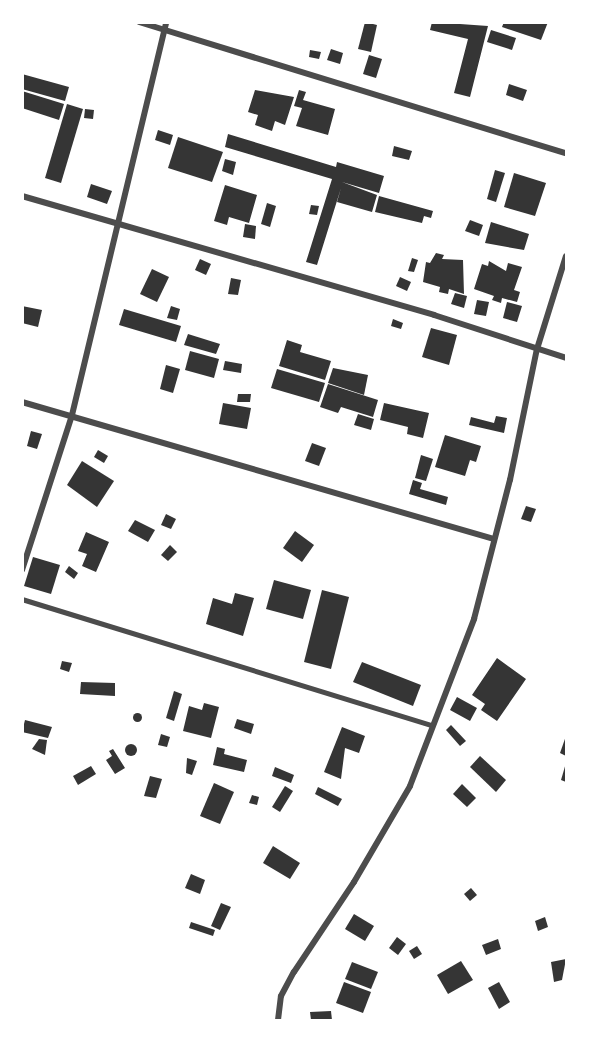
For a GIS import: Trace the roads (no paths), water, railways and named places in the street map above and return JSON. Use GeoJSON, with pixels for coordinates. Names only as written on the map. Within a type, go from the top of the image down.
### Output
{"type":"FeatureCollection","features":[{"type":"Feature","properties":{"kind":"street"},"geometry":{"type":"LineString","coordinates":[[139,22],[165,26],[567,153]]}},
{"type":"Feature","properties":{"kind":"street"},"geometry":{"type":"LineString","coordinates":[[22,570],[72,415],[165,26]]}},
{"type":"Feature","properties":{"kind":"street"},"geometry":{"type":"LineString","coordinates":[[22,196],[434,315],[567,358]]}},
{"type":"Feature","properties":{"kind":"street"},"geometry":{"type":"LineString","coordinates":[[278,1020],[281,996],[294,972],[396,813],[474,619],[495,538],[537,349],[567,256]]}},
{"type":"Feature","properties":{"kind":"street"},"geometry":{"type":"LineString","coordinates":[[22,402],[495,538]]}},
{"type":"Feature","properties":{"kind":"lane"},"geometry":{"type":"LineString","coordinates":[[22,599],[432,725]]}}]}
